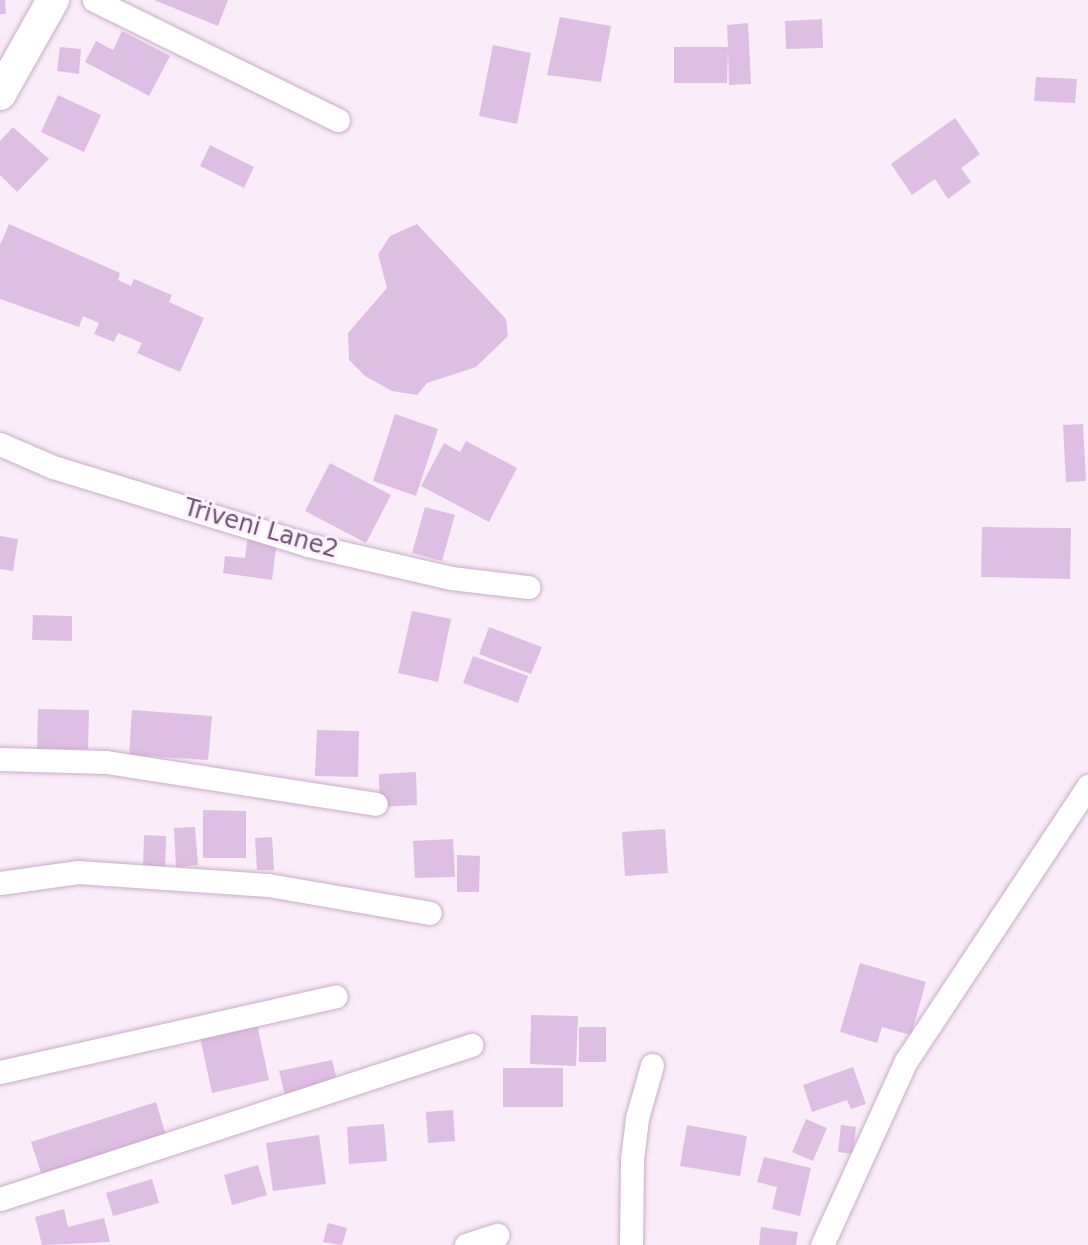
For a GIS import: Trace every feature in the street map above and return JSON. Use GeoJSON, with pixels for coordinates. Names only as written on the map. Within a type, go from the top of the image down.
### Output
{"type":"FeatureCollection","features":[{"type":"Feature","properties":{"kind":"main road"},"geometry":{"type":"LineString","coordinates":[[0,94],[53,0]]}},
{"type":"Feature","properties":{"kind":"street"},"geometry":{"type":"LineString","coordinates":[[94,0],[338,120]]}},
{"type":"Feature","properties":{"kind":"street","name":"Triveni Lane2"},"geometry":{"type":"LineString","coordinates":[[0,444],[53,467],[308,545],[451,578],[528,587]]}},
{"type":"Feature","properties":{"kind":"street"},"geometry":{"type":"LineString","coordinates":[[0,759],[106,762],[376,804]]}},
{"type":"Feature","properties":{"kind":"street"},"geometry":{"type":"LineString","coordinates":[[822,1245],[906,1061],[1088,786]]}},
{"type":"Feature","properties":{"kind":"street"},"geometry":{"type":"LineString","coordinates":[[0,883],[78,873],[268,885],[430,913]]}},
{"type":"Feature","properties":{"kind":"street"},"geometry":{"type":"LineString","coordinates":[[0,1072],[335,996]]}},
{"type":"Feature","properties":{"kind":"street"},"geometry":{"type":"LineString","coordinates":[[0,1199],[472,1045]]}},
{"type":"Feature","properties":{"kind":"street"},"geometry":{"type":"LineString","coordinates":[[631,1245],[632,1159],[637,1118],[652,1065]]}},
{"type":"Feature","properties":{"kind":"street"},"geometry":{"type":"LineString","coordinates":[[466,1245],[497,1235]]}},
{"type":"Feature","properties":{"kind":"building"},"geometry":{"type":"Polygon","coordinates":[[[0,0],[5,0],[6,14],[0,14],[0,0]]]}},
{"type":"Feature","properties":{"kind":"building"},"geometry":{"type":"Polygon","coordinates":[[[154,0],[228,0],[218,26],[154,0]]]}},
{"type":"Feature","properties":{"kind":"building"},"geometry":{"type":"Polygon","coordinates":[[[560,17],[611,26],[601,82],[547,75],[560,17]]]}},
{"type":"Feature","properties":{"kind":"building"},"geometry":{"type":"Polygon","coordinates":[[[822,19],[823,48],[786,49],[785,21],[822,19]]]}},
{"type":"Feature","properties":{"kind":"building"},"geometry":{"type":"Polygon","coordinates":[[[748,23],[751,84],[729,85],[728,50],[727,83],[674,83],[674,47],[728,47],[727,25],[748,23]]]}},
{"type":"Feature","properties":{"kind":"building"},"geometry":{"type":"Polygon","coordinates":[[[122,31],[170,56],[149,96],[85,62],[96,41],[113,50],[122,31]]]}},
{"type":"Feature","properties":{"kind":"building"},"geometry":{"type":"Polygon","coordinates":[[[493,45],[531,53],[517,124],[479,116],[493,45]]]}},
{"type":"Feature","properties":{"kind":"building"},"geometry":{"type":"Polygon","coordinates":[[[60,47],[81,49],[79,74],[57,71],[60,47]]]}},
{"type":"Feature","properties":{"kind":"building"},"geometry":{"type":"Polygon","coordinates":[[[1036,77],[1077,79],[1075,103],[1034,101],[1036,77]]]}},
{"type":"Feature","properties":{"kind":"building"},"geometry":{"type":"Polygon","coordinates":[[[58,95],[101,115],[84,152],[41,132],[58,95]]]}},
{"type":"Feature","properties":{"kind":"building"},"geometry":{"type":"Polygon","coordinates":[[[955,118],[980,154],[961,168],[971,182],[948,199],[935,179],[912,195],[891,164],[955,118]]]}},
{"type":"Feature","properties":{"kind":"building"},"geometry":{"type":"Polygon","coordinates":[[[13,127],[49,159],[17,192],[0,175],[0,141],[13,127]]]}},
{"type":"Feature","properties":{"kind":"building"},"geometry":{"type":"Polygon","coordinates":[[[210,145],[254,167],[244,188],[200,166],[210,145]]]}},
{"type":"Feature","properties":{"kind":"building"},"geometry":{"type":"Polygon","coordinates":[[[9,224],[120,273],[118,280],[131,286],[134,279],[172,295],[169,302],[204,318],[180,372],[137,353],[142,343],[118,333],[114,342],[94,334],[99,323],[83,316],[79,327],[0,299],[0,245],[9,224]]]}},
{"type":"Feature","properties":{"kind":"building"},"geometry":{"type":"Polygon","coordinates":[[[417,224],[506,319],[508,336],[476,367],[427,383],[417,395],[392,391],[365,376],[349,360],[348,333],[387,288],[378,254],[390,236],[417,224]]]}},
{"type":"Feature","properties":{"kind":"building"},"geometry":{"type":"Polygon","coordinates":[[[395,414],[438,429],[416,496],[373,481],[395,414]]]}},
{"type":"Feature","properties":{"kind":"building"},"geometry":{"type":"Polygon","coordinates":[[[1083,424],[1086,481],[1066,482],[1063,425],[1083,424]]]}},
{"type":"Feature","properties":{"kind":"building"},"geometry":{"type":"Polygon","coordinates":[[[466,441],[517,468],[489,522],[421,486],[444,443],[460,452],[466,441]]]}},
{"type":"Feature","properties":{"kind":"building"},"geometry":{"type":"Polygon","coordinates":[[[330,463],[391,495],[366,543],[305,511],[330,463]]]}},
{"type":"Feature","properties":{"kind":"building"},"geometry":{"type":"Polygon","coordinates":[[[425,507],[455,515],[442,561],[412,553],[425,507]]]}},
{"type":"Feature","properties":{"kind":"building"},"geometry":{"type":"Polygon","coordinates":[[[982,527],[1071,528],[1070,579],[981,577],[982,527]]]}},
{"type":"Feature","properties":{"kind":"building"},"geometry":{"type":"Polygon","coordinates":[[[0,536],[18,539],[13,571],[0,569],[0,536]]]}},
{"type":"Feature","properties":{"kind":"building"},"geometry":{"type":"Polygon","coordinates":[[[248,536],[277,540],[272,580],[223,573],[225,556],[245,558],[248,536]]]}},
{"type":"Feature","properties":{"kind":"building"},"geometry":{"type":"Polygon","coordinates":[[[412,611],[451,619],[438,682],[398,673],[412,611]]]}},
{"type":"Feature","properties":{"kind":"building"},"geometry":{"type":"Polygon","coordinates":[[[33,615],[72,616],[72,641],[32,640],[33,615]]]}},
{"type":"Feature","properties":{"kind":"building"},"geometry":{"type":"Polygon","coordinates":[[[489,627],[542,647],[531,674],[479,654],[489,627]]]}},
{"type":"Feature","properties":{"kind":"building"},"geometry":{"type":"Polygon","coordinates":[[[473,656],[528,676],[518,703],[463,683],[473,656]]]}},
{"type":"Feature","properties":{"kind":"building"},"geometry":{"type":"Polygon","coordinates":[[[38,709],[89,710],[88,749],[37,749],[38,709]]]}},
{"type":"Feature","properties":{"kind":"building"},"geometry":{"type":"Polygon","coordinates":[[[132,710],[212,716],[208,760],[129,755],[132,710]]]}},
{"type":"Feature","properties":{"kind":"building"},"geometry":{"type":"Polygon","coordinates":[[[317,730],[359,731],[358,777],[315,776],[317,730]]]}},
{"type":"Feature","properties":{"kind":"building"},"geometry":{"type":"Polygon","coordinates":[[[416,772],[417,805],[380,807],[379,774],[416,772]]]}},
{"type":"Feature","properties":{"kind":"building"},"geometry":{"type":"Polygon","coordinates":[[[203,810],[246,811],[246,858],[203,858],[203,810]]]}},
{"type":"Feature","properties":{"kind":"building"},"geometry":{"type":"Polygon","coordinates":[[[195,827],[198,865],[176,867],[174,828],[195,827]]]}},
{"type":"Feature","properties":{"kind":"building"},"geometry":{"type":"Polygon","coordinates":[[[665,829],[668,873],[625,876],[622,832],[665,829]]]}},
{"type":"Feature","properties":{"kind":"building"},"geometry":{"type":"Polygon","coordinates":[[[144,835],[166,836],[165,871],[143,870],[144,835]]]}},
{"type":"Feature","properties":{"kind":"building"},"geometry":{"type":"Polygon","coordinates":[[[272,837],[274,870],[257,870],[255,838],[272,837]]]}},
{"type":"Feature","properties":{"kind":"building"},"geometry":{"type":"Polygon","coordinates":[[[453,839],[455,877],[415,878],[413,841],[453,839]]]}},
{"type":"Feature","properties":{"kind":"building"},"geometry":{"type":"Polygon","coordinates":[[[457,855],[480,856],[479,892],[457,892],[457,855]]]}},
{"type":"Feature","properties":{"kind":"building"},"geometry":{"type":"Polygon","coordinates":[[[860,963],[926,982],[911,1035],[882,1027],[877,1043],[840,1032],[860,963]]]}},
{"type":"Feature","properties":{"kind":"building"},"geometry":{"type":"Polygon","coordinates":[[[531,1015],[578,1016],[576,1066],[530,1064],[531,1015]]]}},
{"type":"Feature","properties":{"kind":"building"},"geometry":{"type":"Polygon","coordinates":[[[257,1024],[269,1080],[212,1093],[200,1037],[257,1024]]]}},
{"type":"Feature","properties":{"kind":"building"},"geometry":{"type":"Polygon","coordinates":[[[579,1027],[606,1027],[606,1062],[579,1062],[579,1027]]]}},
{"type":"Feature","properties":{"kind":"building"},"geometry":{"type":"Polygon","coordinates":[[[332,1060],[338,1084],[285,1095],[279,1071],[332,1060]]]}},
{"type":"Feature","properties":{"kind":"building"},"geometry":{"type":"Polygon","coordinates":[[[853,1067],[866,1104],[851,1109],[847,1100],[812,1112],[803,1085],[853,1067]]]}},
{"type":"Feature","properties":{"kind":"building"},"geometry":{"type":"Polygon","coordinates":[[[503,1068],[563,1068],[563,1107],[503,1107],[503,1068]]]}},
{"type":"Feature","properties":{"kind":"building"},"geometry":{"type":"Polygon","coordinates":[[[156,1102],[166,1135],[42,1176],[31,1142],[156,1102]]]}},
{"type":"Feature","properties":{"kind":"building"},"geometry":{"type":"Polygon","coordinates":[[[453,1110],[455,1141],[428,1143],[426,1112],[453,1110]]]}},
{"type":"Feature","properties":{"kind":"building"},"geometry":{"type":"Polygon","coordinates":[[[806,1119],[827,1128],[813,1161],[792,1152],[806,1119]]]}},
{"type":"Feature","properties":{"kind":"building"},"geometry":{"type":"Polygon","coordinates":[[[384,1124],[387,1161],[349,1164],[347,1127],[384,1124]]]}},
{"type":"Feature","properties":{"kind":"building"},"geometry":{"type":"Polygon","coordinates":[[[687,1125],[747,1136],[740,1176],[680,1166],[687,1125]]]}},
{"type":"Feature","properties":{"kind":"building"},"geometry":{"type":"Polygon","coordinates":[[[841,1125],[856,1127],[853,1154],[838,1152],[841,1125]]]}},
{"type":"Feature","properties":{"kind":"building"},"geometry":{"type":"Polygon","coordinates":[[[319,1135],[326,1184],[273,1191],[266,1143],[319,1135]]]}},
{"type":"Feature","properties":{"kind":"building"},"geometry":{"type":"Polygon","coordinates":[[[764,1157],[811,1168],[800,1216],[772,1209],[777,1187],[757,1182],[764,1157]]]}},
{"type":"Feature","properties":{"kind":"building"},"geometry":{"type":"Polygon","coordinates":[[[258,1165],[267,1195],[232,1205],[224,1175],[258,1165]]]}},
{"type":"Feature","properties":{"kind":"building"},"geometry":{"type":"Polygon","coordinates":[[[152,1179],[159,1203],[113,1216],[106,1193],[152,1179]]]}},
{"type":"Feature","properties":{"kind":"building"},"geometry":{"type":"Polygon","coordinates":[[[64,1209],[68,1227],[104,1218],[110,1242],[42,1245],[35,1217],[64,1209]]]}},
{"type":"Feature","properties":{"kind":"building"},"geometry":{"type":"Polygon","coordinates":[[[328,1223],[347,1228],[342,1245],[323,1242],[328,1223]]]}},
{"type":"Feature","properties":{"kind":"building"},"geometry":{"type":"Polygon","coordinates":[[[761,1227],[798,1232],[796,1245],[759,1245],[761,1227]]]}}]}
